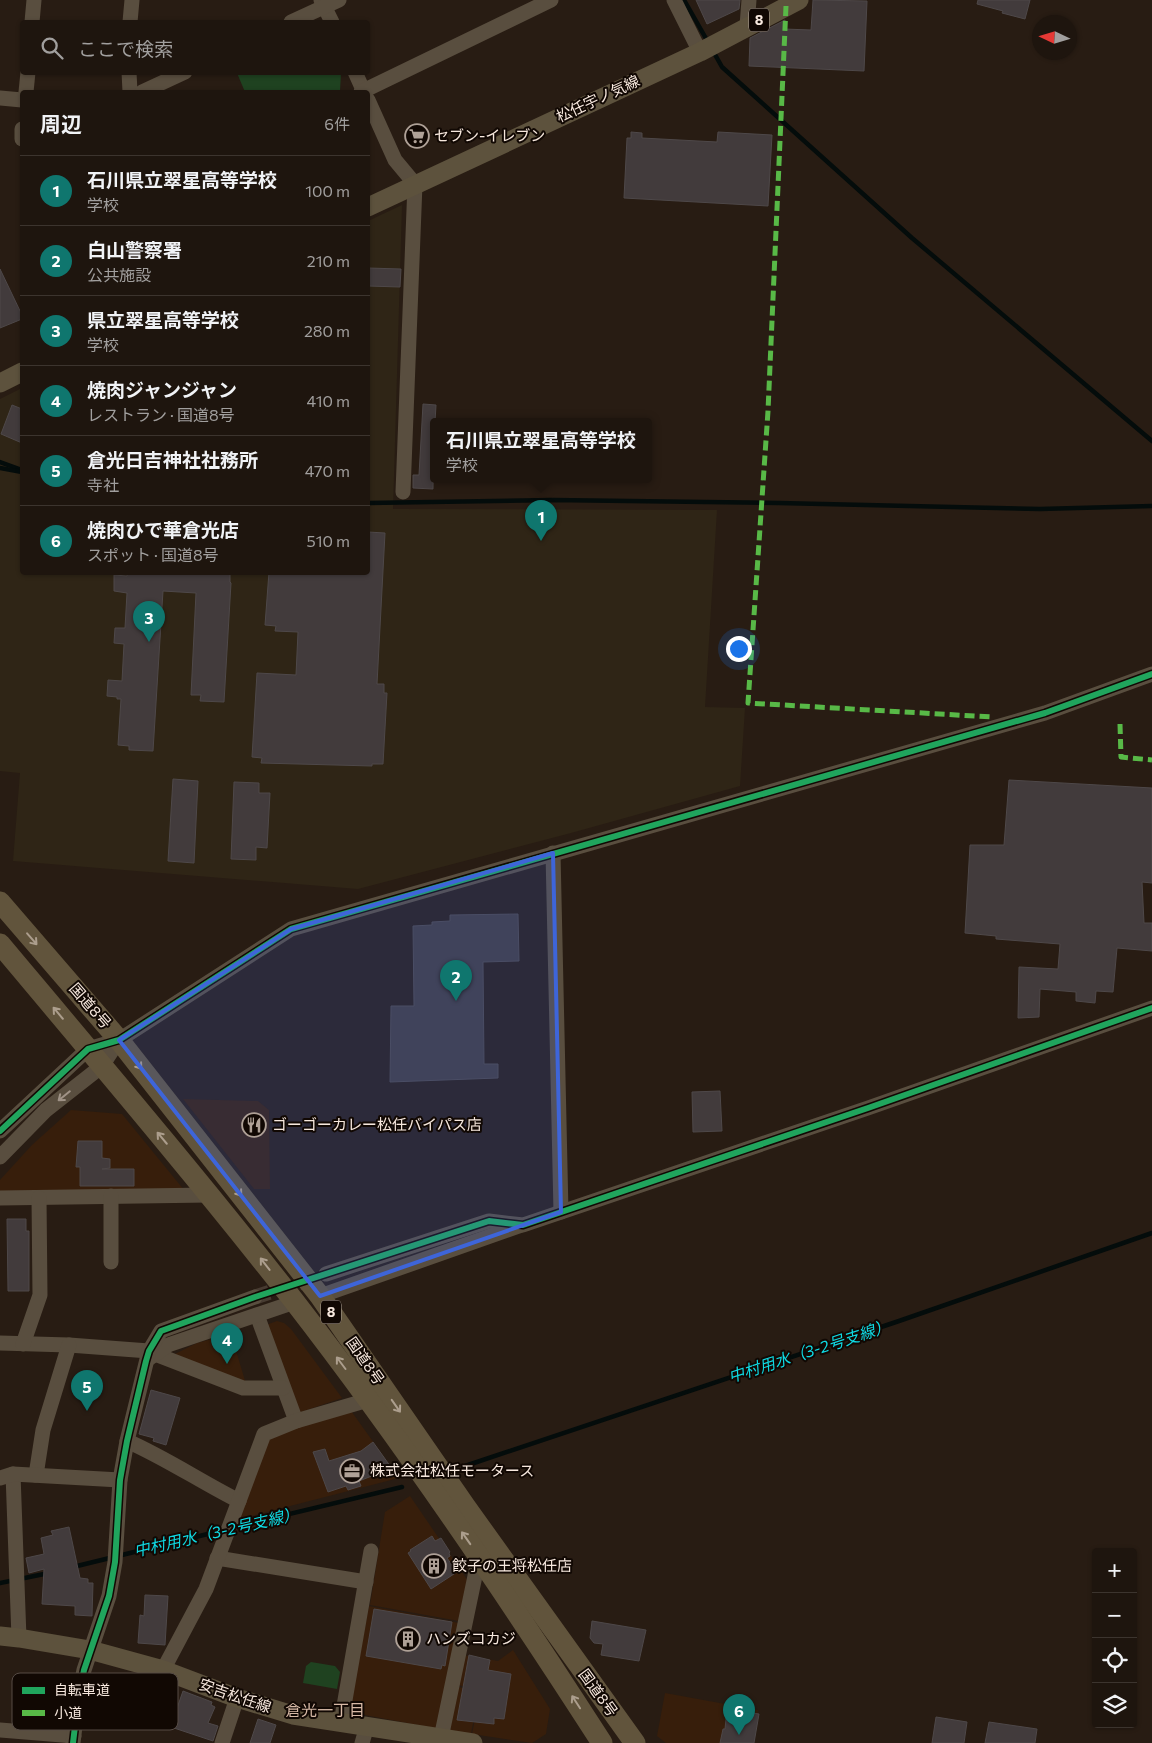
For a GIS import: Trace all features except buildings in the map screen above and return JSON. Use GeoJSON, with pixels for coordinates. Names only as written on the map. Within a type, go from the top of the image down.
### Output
{"type":"FeatureCollection","features":[{"type":"Feature","properties":{"kind":"highway","name":"国道8号"},"geometry":{"type":"LineString","coordinates":[[0,902],[120,1040],[320,1296],[465,1506],[635,1743]]}},
{"type":"Feature","properties":{"kind":"highway","name":"国道8号"},"geometry":{"type":"LineString","coordinates":[[0,944],[210,1195],[295,1302],[368,1400],[479,1557],[602,1743]]}},
{"type":"Feature","properties":{"kind":"main road","name":"松任宇ノ気線"},"geometry":{"type":"LineString","coordinates":[[370,206],[709,47],[799,0]]}},
{"type":"Feature","properties":{"kind":"main road"},"geometry":{"type":"LineString","coordinates":[[0,383],[20,373]]}},
{"type":"Feature","properties":{"kind":"main road","name":"安吉松任線"},"geometry":{"type":"LineString","coordinates":[[5,1637],[90,1650],[171,1673]]}},
{"type":"Feature","properties":{"kind":"main road","name":"安吉松任線"},"geometry":{"type":"LineString","coordinates":[[178,1676],[237,1698],[293,1715],[341,1723],[364,1735],[441,1738],[473,1743]]}},
{"type":"Feature","properties":{"kind":"street"},"geometry":{"type":"LineString","coordinates":[[32,20],[34,0]]}},
{"type":"Feature","properties":{"kind":"street"},"geometry":{"type":"LineString","coordinates":[[130,20],[132,0]]}},
{"type":"Feature","properties":{"kind":"street"},"geometry":{"type":"LineString","coordinates":[[295,20],[323,3],[339,0]]}},
{"type":"Feature","properties":{"kind":"street"},"geometry":{"type":"LineString","coordinates":[[370,91],[551,0]]}},
{"type":"Feature","properties":{"kind":"street"},"geometry":{"type":"LineString","coordinates":[[674,0],[709,47]]}},
{"type":"Feature","properties":{"kind":"street"},"geometry":{"type":"LineString","coordinates":[[747,26],[749,0]]}},
{"type":"Feature","properties":{"kind":"street"},"geometry":{"type":"LineString","coordinates":[[323,3],[331,20]]}},
{"type":"Feature","properties":{"kind":"street"},"geometry":{"type":"LineString","coordinates":[[26,90],[28,75]]}},
{"type":"Feature","properties":{"kind":"street"},"geometry":{"type":"LineString","coordinates":[[129,75],[130,90]]}},
{"type":"Feature","properties":{"kind":"street"},"geometry":{"type":"LineString","coordinates":[[146,90],[179,75]]}},
{"type":"Feature","properties":{"kind":"street"},"geometry":{"type":"LineString","coordinates":[[356,75],[362,90]]}},
{"type":"Feature","properties":{"kind":"street"},"geometry":{"type":"LineString","coordinates":[[0,98],[20,100]]}},
{"type":"Feature","properties":{"kind":"street"},"geometry":{"type":"LineString","coordinates":[[370,107],[395,160],[415,184],[403,492]]}},
{"type":"Feature","properties":{"kind":"street"},"geometry":{"type":"LineString","coordinates":[[0,1131],[88,1049],[120,1040],[291,929],[1046,713],[1152,674]]}},
{"type":"Feature","properties":{"kind":"street"},"geometry":{"type":"LineString","coordinates":[[553,854],[561,1212]]}},
{"type":"Feature","properties":{"kind":"street"},"geometry":{"type":"LineString","coordinates":[[320,1296],[868,1108],[1152,1008]]}},
{"type":"Feature","properties":{"kind":"street"},"geometry":{"type":"LineString","coordinates":[[0,1157],[46,1110],[102,1066],[120,1040]]}},
{"type":"Feature","properties":{"kind":"street"},"geometry":{"type":"LineString","coordinates":[[0,1198],[210,1195]]}},
{"type":"Feature","properties":{"kind":"street"},"geometry":{"type":"LineString","coordinates":[[111,1196],[111,1262]]}},
{"type":"Feature","properties":{"kind":"street"},"geometry":{"type":"LineString","coordinates":[[23,1344],[40,1295],[38,1198]]}},
{"type":"Feature","properties":{"kind":"street"},"geometry":{"type":"LineString","coordinates":[[326,1274],[489,1221],[523,1225]]}},
{"type":"Feature","properties":{"kind":"street"},"geometry":{"type":"LineString","coordinates":[[83,1673],[109,1596],[116,1556],[120,1480],[150,1355],[161,1331],[255,1297]]}},
{"type":"Feature","properties":{"kind":"street"},"geometry":{"type":"LineString","coordinates":[[150,1355],[168,1345],[295,1302]]}},
{"type":"Feature","properties":{"kind":"street"},"geometry":{"type":"LineString","coordinates":[[256,1315],[296,1421]]}},
{"type":"Feature","properties":{"kind":"street"},"geometry":{"type":"LineString","coordinates":[[0,1343],[69,1345],[150,1355],[243,1388],[283,1388]]}},
{"type":"Feature","properties":{"kind":"street"},"geometry":{"type":"LineString","coordinates":[[36,1475],[43,1430],[69,1345]]}},
{"type":"Feature","properties":{"kind":"street"},"geometry":{"type":"LineString","coordinates":[[163,1670],[206,1589],[264,1434],[296,1421],[368,1400]]}},
{"type":"Feature","properties":{"kind":"street"},"geometry":{"type":"LineString","coordinates":[[128,1441],[151,1451],[204,1484],[239,1501]]}},
{"type":"Feature","properties":{"kind":"street"},"geometry":{"type":"LineString","coordinates":[[5,1637],[17,1580],[7,1476],[36,1475],[120,1480]]}},
{"type":"Feature","properties":{"kind":"street"},"geometry":{"type":"LineString","coordinates":[[341,1723],[371,1551]]}},
{"type":"Feature","properties":{"kind":"street"},"geometry":{"type":"LineString","coordinates":[[441,1738],[479,1557]]}},
{"type":"Feature","properties":{"kind":"street"},"geometry":{"type":"LineString","coordinates":[[216,1558],[366,1582]]}},
{"type":"Feature","properties":{"kind":"street"},"geometry":{"type":"LineString","coordinates":[[222,1743],[237,1698]]}},
{"type":"Feature","properties":{"kind":"street"},"geometry":{"type":"LineString","coordinates":[[0,1730],[74,1739]]}},
{"type":"Feature","properties":{"kind":"highlighted area"},"geometry":{"type":"Polygon","coordinates":[[[553,853],[561,1212],[320,1296],[119,1040],[291,929],[553,853]]]}},
{"type":"Feature","properties":{"kind":"shaded area"},"geometry":{"type":"Polygon","coordinates":[[[402,205],[393,509],[717,510],[705,707],[745,708],[740,786],[358,889],[13,861],[20,773],[0,771],[0,399],[20,389],[20,575],[370,575],[370,220],[402,205]]]}},
{"type":"Feature","properties":{"kind":"shaded area","name":"ゴーゴーカレー松任バイパス店"},"geometry":{"type":"Polygon","coordinates":[[[183,1099],[258,1101],[269,1110],[270,1189],[254,1189],[183,1099]]]}},
{"type":"Feature","properties":{"kind":"shaded area"},"geometry":{"type":"Polygon","coordinates":[[[71,1110],[122,1114],[184,1190],[0,1192],[0,1180],[32,1145],[71,1110]]]}},
{"type":"Feature","properties":{"kind":"shaded area"},"geometry":{"type":"Polygon","coordinates":[[[277,1321],[284,1323],[291,1329],[342,1398],[298,1413],[266,1325],[277,1321]]]}},
{"type":"Feature","properties":{"kind":"shaded area"},"geometry":{"type":"Polygon","coordinates":[[[231,1334],[246,1384],[173,1355],[197,1343],[231,1334]]]}},
{"type":"Feature","properties":{"kind":"shaded area","name":"株式会社松任モータース"},"geometry":{"type":"Polygon","coordinates":[[[349,1408],[399,1478],[239,1519],[268,1438],[349,1408]]]}},
{"type":"Feature","properties":{"kind":"shaded area","name":"餃子の王将松任店"},"geometry":{"type":"Polygon","coordinates":[[[410,1496],[468,1581],[459,1621],[370,1605],[385,1512],[410,1496]]]}},
{"type":"Feature","properties":{"kind":"shaded area","name":"ハンズコカジ"},"geometry":{"type":"Polygon","coordinates":[[[369,1606],[459,1623],[439,1729],[349,1712],[369,1606]]]}},
{"type":"Feature","properties":{"kind":"shaded area"},"geometry":{"type":"Polygon","coordinates":[[[513,1650],[550,1709],[546,1734],[532,1743],[472,1734],[481,1690],[458,1685],[463,1655],[498,1661],[513,1650]]]}},
{"type":"Feature","properties":{"kind":"shaded area"},"geometry":{"type":"Polygon","coordinates":[[[458,1687],[479,1691],[471,1734],[450,1730],[458,1687]]]}},
{"type":"Feature","properties":{"kind":"shaded area"},"geometry":{"type":"Polygon","coordinates":[[[665,1693],[758,1710],[753,1743],[666,1743],[657,1736],[665,1693]]]}},
{"type":"Feature","properties":{"kind":"green space"},"geometry":{"type":"Polygon","coordinates":[[[238,75],[341,75],[340,90],[244,90],[238,75]]]}},
{"type":"Feature","properties":{"kind":"green space"},"geometry":{"type":"Polygon","coordinates":[[[311,1662],[335,1666],[340,1672],[337,1689],[303,1683],[306,1666],[311,1662]]]}},
{"type":"Feature","properties":{"kind":"waterway"},"geometry":{"type":"LineString","coordinates":[[684,0],[708,42]]}},
{"type":"Feature","properties":{"kind":"waterway"},"geometry":{"type":"LineString","coordinates":[[713,51],[722,67],[912,238],[1152,441]]}},
{"type":"Feature","properties":{"kind":"waterway"},"geometry":{"type":"LineString","coordinates":[[0,462],[20,469]]}},
{"type":"Feature","properties":{"kind":"waterway"},"geometry":{"type":"LineString","coordinates":[[0,468],[20,472]]}},
{"type":"Feature","properties":{"kind":"waterway"},"geometry":{"type":"LineString","coordinates":[[370,503],[552,500],[1040,509],[1152,506]]}},
{"type":"Feature","properties":{"kind":"waterway","name":"中村用水（3-2号支線）"},"geometry":{"type":"LineString","coordinates":[[465,1466],[899,1321],[1152,1233]]}},
{"type":"Feature","properties":{"kind":"waterway","name":"中村用水（3-2号支線）"},"geometry":{"type":"LineString","coordinates":[[231,1528],[402,1487]]}},
{"type":"Feature","properties":{"kind":"waterway","name":"中村用水（3-2号支線）"},"geometry":{"type":"LineString","coordinates":[[73,1567],[224,1530]]}},
{"type":"Feature","properties":{"kind":"waterway","name":"中村用水（3-2号支線）"},"geometry":{"type":"LineString","coordinates":[[0,1583],[49,1573]]}},
{"type":"Feature","properties":{"kind":"tunnel"},"geometry":{"type":"LineString","coordinates":[[255,1297],[315,1278]]}},
{"type":"Feature","properties":{"kind":"marked path"},"geometry":{"type":"LineString","coordinates":[[786,6],[768,411],[748,703],[992,717]]}},
{"type":"Feature","properties":{"kind":"marked path"},"geometry":{"type":"LineString","coordinates":[[1120,724],[1121,757],[1152,760]]}},
{"type":"Feature","properties":{"kind":"cycle path"},"geometry":{"type":"LineString","coordinates":[[0,1131],[88,1049],[119,1040],[291,929],[1045,713],[1152,674]]}},
{"type":"Feature","properties":{"kind":"cycle path"},"geometry":{"type":"LineString","coordinates":[[83,1673],[109,1596],[115,1562],[120,1480],[127,1441],[149,1351],[161,1331],[255,1297],[489,1221],[523,1225],[868,1108],[1152,1008]]}},
{"type":"Feature","properties":{"kind":"cycle path"},"geometry":{"type":"LineString","coordinates":[[73,1743],[75,1730]]}},
{"type":"Feature","properties":{"kind":"place","name":"セブン-イレブン"},"geometry":{"type":"Point","coordinates":[417,136]}},
{"type":"Feature","properties":{"kind":"place","name":"石川県立翠星高等学校"},"geometry":{"type":"Point","coordinates":[541,541]}},
{"type":"Feature","properties":{"kind":"place","name":"県立翠星高等学校"},"geometry":{"type":"Point","coordinates":[149,642]}},
{"type":"Feature","properties":{"kind":"place","name":"白山警察署"},"geometry":{"type":"Point","coordinates":[456,1001]}},
{"type":"Feature","properties":{"kind":"place","name":"ゴーゴーカレー松任バイパス店"},"geometry":{"type":"Point","coordinates":[254,1125]}},
{"type":"Feature","properties":{"kind":"place","name":"焼肉ジャンジャン"},"geometry":{"type":"Point","coordinates":[227,1364]}},
{"type":"Feature","properties":{"kind":"place","name":"倉光日吉神社社務所"},"geometry":{"type":"Point","coordinates":[87,1411]}},
{"type":"Feature","properties":{"kind":"place","name":"株式会社松任モータース"},"geometry":{"type":"Point","coordinates":[352,1471]}},
{"type":"Feature","properties":{"kind":"place","name":"餃子の王将松任店"},"geometry":{"type":"Point","coordinates":[434,1566]}},
{"type":"Feature","properties":{"kind":"place","name":"ハンズコカジ"},"geometry":{"type":"Point","coordinates":[408,1639]}},
{"type":"Feature","properties":{"kind":"place","name":"焼肉ひで華倉光店"},"geometry":{"type":"Point","coordinates":[739,1735]}},
{"type":"Feature","properties":{"kind":"district","name":"倉光一丁目"},"geometry":{"type":"Point","coordinates":[325,1710]}}]}
